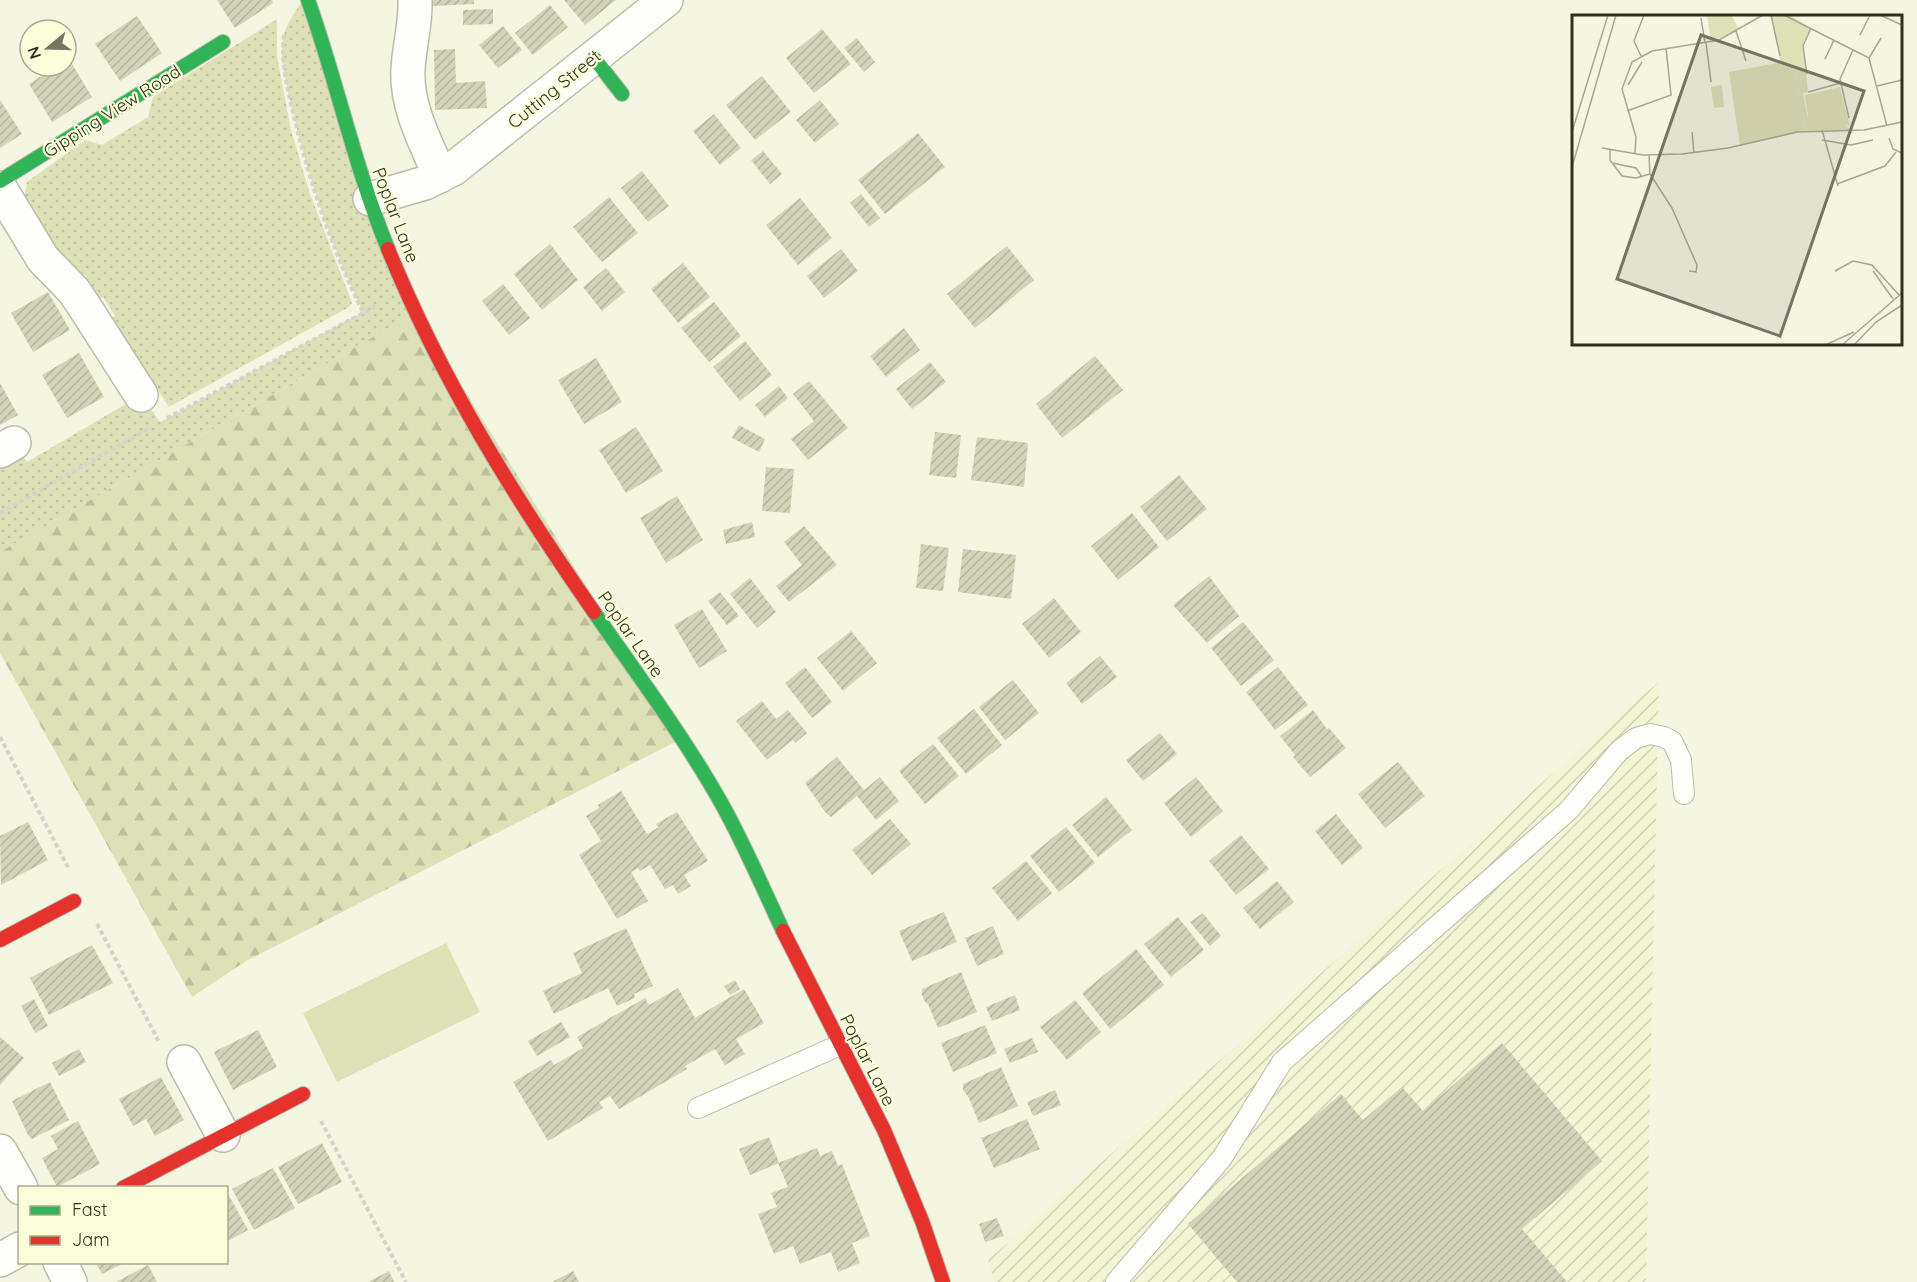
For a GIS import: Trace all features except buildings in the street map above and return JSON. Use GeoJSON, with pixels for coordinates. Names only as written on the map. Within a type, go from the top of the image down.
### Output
{"type":"FeatureCollection","features":[{"type":"Feature","properties":{"kind":"street","name":"Poplar Lane"},"geometry":{"type":"LineString","coordinates":[[308,0],[370,199],[407,292],[445,373],[500,471],[550,549],[681,739],[731,819],[802,971],[842,1044],[914,1202],[944,1282]]}},
{"type":"Feature","properties":{"kind":"street"},"geometry":{"type":"LineString","coordinates":[[415,0],[408,85],[416,116],[440,176]]}},
{"type":"Feature","properties":{"kind":"street","name":"Cutting Street"},"geometry":{"type":"LineString","coordinates":[[370,199],[417,186],[440,176],[467,159],[666,0]]}},
{"type":"Feature","properties":{"kind":"street","name":"Gipping View Road"},"geometry":{"type":"LineString","coordinates":[[0,181],[224,42]]}},
{"type":"Feature","properties":{"kind":"street"},"geometry":{"type":"LineString","coordinates":[[594,58],[622,94]]}},
{"type":"Feature","properties":{"kind":"street"},"geometry":{"type":"LineString","coordinates":[[0,188],[43,259],[74,291],[141,395]]}},
{"type":"Feature","properties":{"kind":"street"},"geometry":{"type":"LineString","coordinates":[[0,940],[74,901]]}},
{"type":"Feature","properties":{"kind":"street"},"geometry":{"type":"LineString","coordinates":[[184,1062],[223,1136]]}},
{"type":"Feature","properties":{"kind":"street"},"geometry":{"type":"LineString","coordinates":[[127,1186],[303,1094]]}},
{"type":"Feature","properties":{"kind":"street"},"geometry":{"type":"LineString","coordinates":[[0,1151],[20,1186]]}},
{"type":"Feature","properties":{"kind":"street"},"geometry":{"type":"LineString","coordinates":[[0,1260],[18,1250]]}},
{"type":"Feature","properties":{"kind":"street"},"geometry":{"type":"LineString","coordinates":[[61,1264],[70,1282]]}},
{"type":"Feature","properties":{"kind":"lane"},"geometry":{"type":"LineString","coordinates":[[1116,1282],[1222,1158],[1282,1062],[1569,810],[1619,751],[1636,738],[1650,734],[1672,741],[1681,760],[1684,794]]}},
{"type":"Feature","properties":{"kind":"lane"},"geometry":{"type":"LineString","coordinates":[[698,1108],[842,1044]]}},
{"type":"Feature","properties":{"kind":"path"},"geometry":{"type":"LineString","coordinates":[[285,28],[282,45],[284,66],[299,138],[340,263],[363,312]]}},
{"type":"Feature","properties":{"kind":"path"},"geometry":{"type":"LineString","coordinates":[[159,422],[363,312],[407,292]]}},
{"type":"Feature","properties":{"kind":"path"},"geometry":{"type":"LineString","coordinates":[[0,513],[150,428]]}},
{"type":"Feature","properties":{"kind":"path"},"geometry":{"type":"LineString","coordinates":[[303,1094],[313,1104],[406,1282]]}},
{"type":"Feature","properties":{"kind":"shaded area"},"geometry":{"type":"Polygon","coordinates":[[[1659,682],[1646,1282],[995,1282],[988,1260],[1659,682]]]}},
{"type":"Feature","properties":{"kind":"green space"},"geometry":{"type":"Polygon","coordinates":[[[303,0],[416,312],[0,552],[0,451],[14,443],[27,462],[141,395],[160,422],[363,312],[332,241],[315,192],[286,82],[282,54],[284,33],[303,0]]]}},
{"type":"Feature","properties":{"kind":"green space"},"geometry":{"type":"Polygon","coordinates":[[[277,19],[277,56],[291,130],[309,191],[352,303],[349,307],[169,407],[112,318],[115,316],[103,297],[100,299],[87,278],[60,253],[27,205],[25,193],[27,182],[85,140],[102,145],[148,117],[153,97],[277,19]]]}},
{"type":"Feature","properties":{"kind":"green space"},"geometry":{"type":"Polygon","coordinates":[[[416,312],[681,739],[246,961],[192,997],[0,653],[0,552],[416,312]]]}},
{"type":"Feature","properties":{"kind":"green space"},"geometry":{"type":"Polygon","coordinates":[[[446,943],[480,1012],[337,1082],[303,1013],[446,943]]]}},
{"type":"Feature","properties":{"kind":"traffic: fast"},"geometry":{"type":"LineString","coordinates":[[308,0],[356,156],[388,249]]}},
{"type":"Feature","properties":{"kind":"traffic: fast"},"geometry":{"type":"LineString","coordinates":[[0,181],[223,42]]}},
{"type":"Feature","properties":{"kind":"traffic: fast"},"geometry":{"type":"LineString","coordinates":[[594,58],[622,94]]}},
{"type":"Feature","properties":{"kind":"traffic: fast"},"geometry":{"type":"LineString","coordinates":[[594,612],[705,775],[736,831],[783,931]]}},
{"type":"Feature","properties":{"kind":"traffic: jam"},"geometry":{"type":"LineString","coordinates":[[388,249],[455,391],[508,481],[594,612]]}},
{"type":"Feature","properties":{"kind":"traffic: jam"},"geometry":{"type":"LineString","coordinates":[[0,940],[74,901]]}},
{"type":"Feature","properties":{"kind":"traffic: jam"},"geometry":{"type":"LineString","coordinates":[[783,931],[884,1130],[922,1221],[943,1282]]}},
{"type":"Feature","properties":{"kind":"traffic: jam"},"geometry":{"type":"LineString","coordinates":[[127,1186],[303,1094]]}}]}
